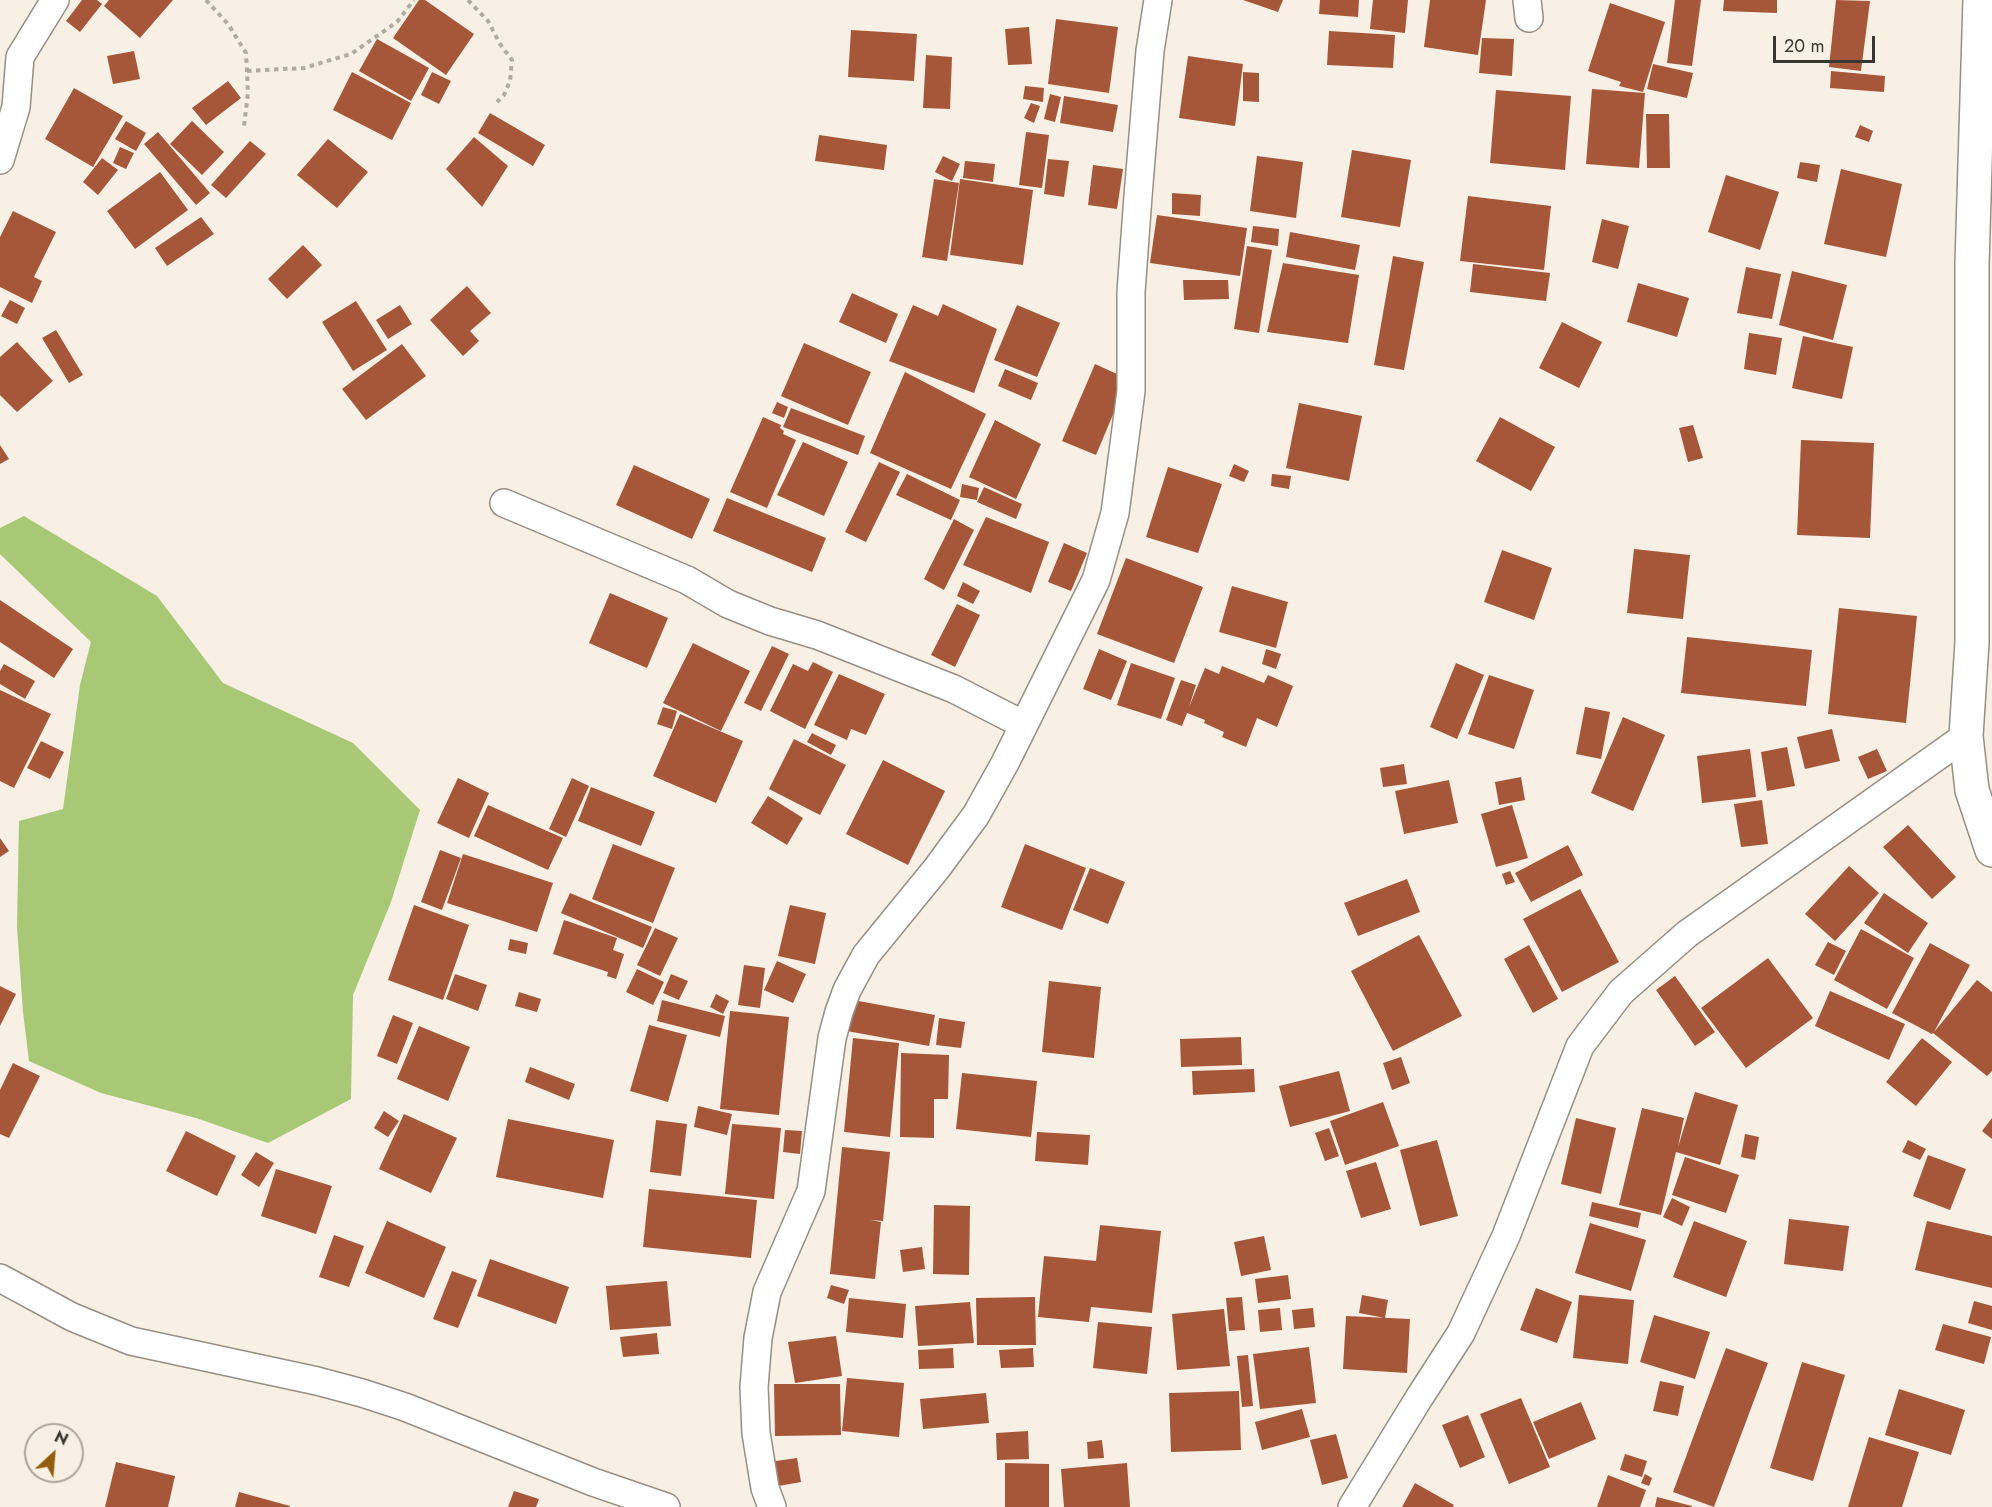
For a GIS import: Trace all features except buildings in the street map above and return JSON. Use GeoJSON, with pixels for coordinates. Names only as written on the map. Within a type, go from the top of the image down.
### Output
{"type":"FeatureCollection","features":[{"type":"Feature","properties":{"kind":"street"},"geometry":{"type":"LineString","coordinates":[[0,160],[16,107],[10,64],[56,0]]}},
{"type":"Feature","properties":{"kind":"street"},"geometry":{"type":"LineString","coordinates":[[772,1507],[765,1488],[756,1433],[754,1387],[758,1338],[767,1292],[811,1191],[832,1038],[839,1012],[847,990],[866,955],[937,868],[976,815],[1024,725],[1096,580],[1115,513],[1131,391],[1131,292],[1150,51],[1158,0]]}},
{"type":"Feature","properties":{"kind":"street"},"geometry":{"type":"LineString","coordinates":[[1980,0],[1982,643],[1966,736],[1972,790],[1992,850]]}},
{"type":"Feature","properties":{"kind":"street"},"geometry":{"type":"LineString","coordinates":[[504,503],[687,580],[728,604],[770,621],[817,635],[945,685],[1024,725]]}},
{"type":"Feature","properties":{"kind":"street"},"geometry":{"type":"LineString","coordinates":[[1352,1507],[1461,1333],[1506,1236],[1580,1046],[1621,992],[1687,934],[1966,736]]}},
{"type":"Feature","properties":{"kind":"street"},"geometry":{"type":"LineString","coordinates":[[0,1278],[72,1317],[131,1341],[317,1381],[362,1393],[405,1407],[593,1482],[666,1507]]}},
{"type":"Feature","properties":{"kind":"path"},"geometry":{"type":"LineString","coordinates":[[206,0],[228,24],[246,53],[248,93],[244,126]]}},
{"type":"Feature","properties":{"kind":"path"},"geometry":{"type":"LineString","coordinates":[[247,71],[304,68],[351,54],[397,22],[414,0]]}},
{"type":"Feature","properties":{"kind":"path"},"geometry":{"type":"LineString","coordinates":[[468,0],[488,21],[500,44],[512,60],[510,81],[504,95],[497,102]]}},
{"type":"Feature","properties":{"kind":"green space"},"geometry":{"type":"Polygon","coordinates":[[[24,516],[157,596],[223,683],[353,743],[420,810],[391,902],[353,995],[351,1099],[268,1143],[196,1118],[101,1093],[29,1061],[17,927],[19,821],[63,809],[80,685],[91,642],[0,554],[0,528],[24,516]]]}}]}
